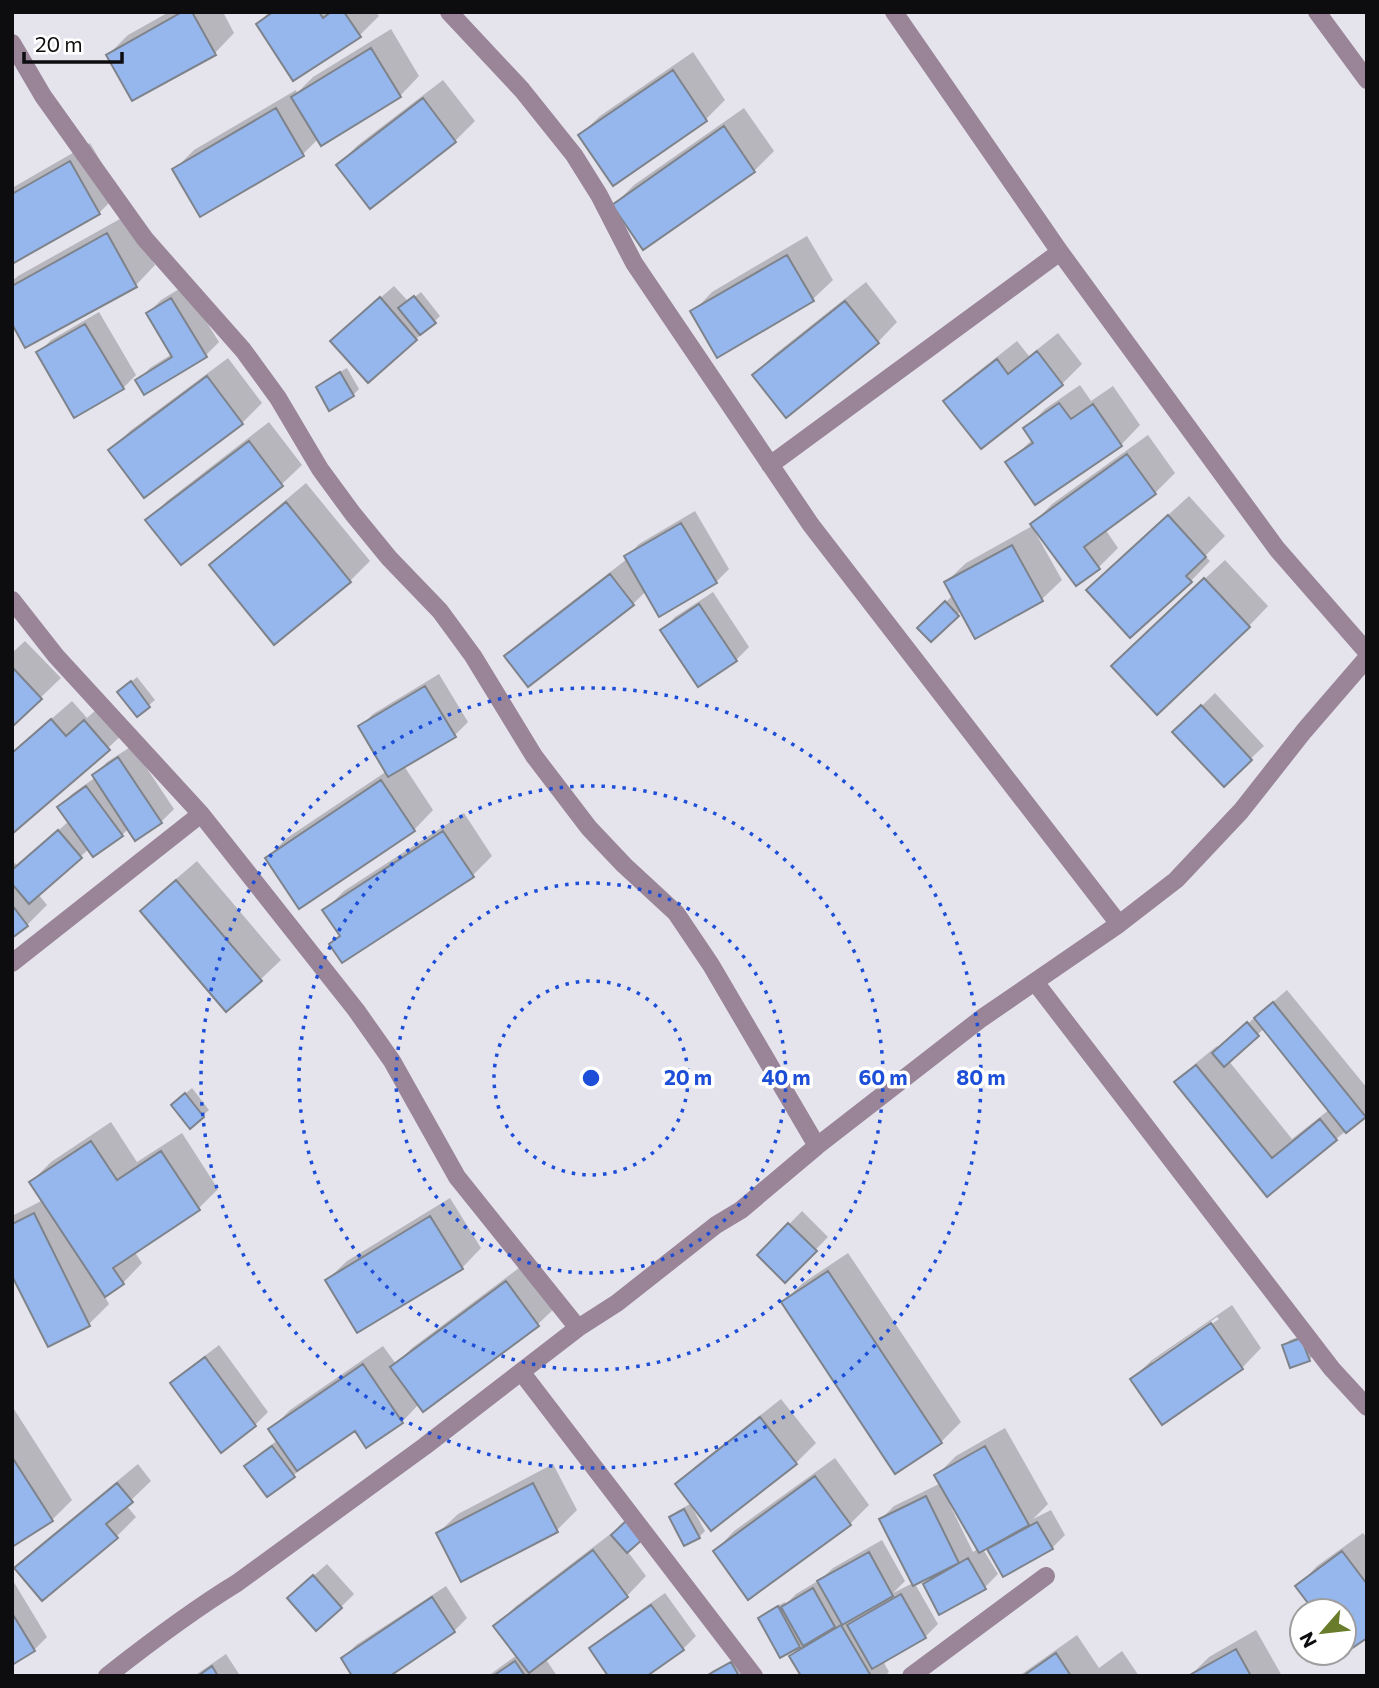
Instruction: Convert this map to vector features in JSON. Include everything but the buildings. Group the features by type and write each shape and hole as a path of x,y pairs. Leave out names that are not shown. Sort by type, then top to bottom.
{"street":[{"path":"449,12 522,90 574,155 599,195 634,263 811,525 1119,925"},
{"path":"894,12 1060,252 1277,549 1367,652"},
{"path":"1317,12 1367,80"},
{"path":"12,43 43,96 145,239 243,349 278,398 320,469 353,514 389,558 440,611 473,656 534,756 589,828 676,913 711,965 817,1146"},
{"path":"770,465 1060,252"},
{"path":"12,600 56,656 201,814 356,1010 392,1061 457,1177 578,1328"},
{"path":"107,1676 176,1623 328,1517 522,1373 578,1328 617,1303 716,1226 741,1210 817,1146 982,1018 1119,925 1176,880 1232,820 1367,658"},
{"path":"12,963 201,814"},
{"path":"1035,982 1332,1369 1367,1407"},
{"path":"522,1373 754,1676"},
{"path":"911,1676 1045,1576"}]}
